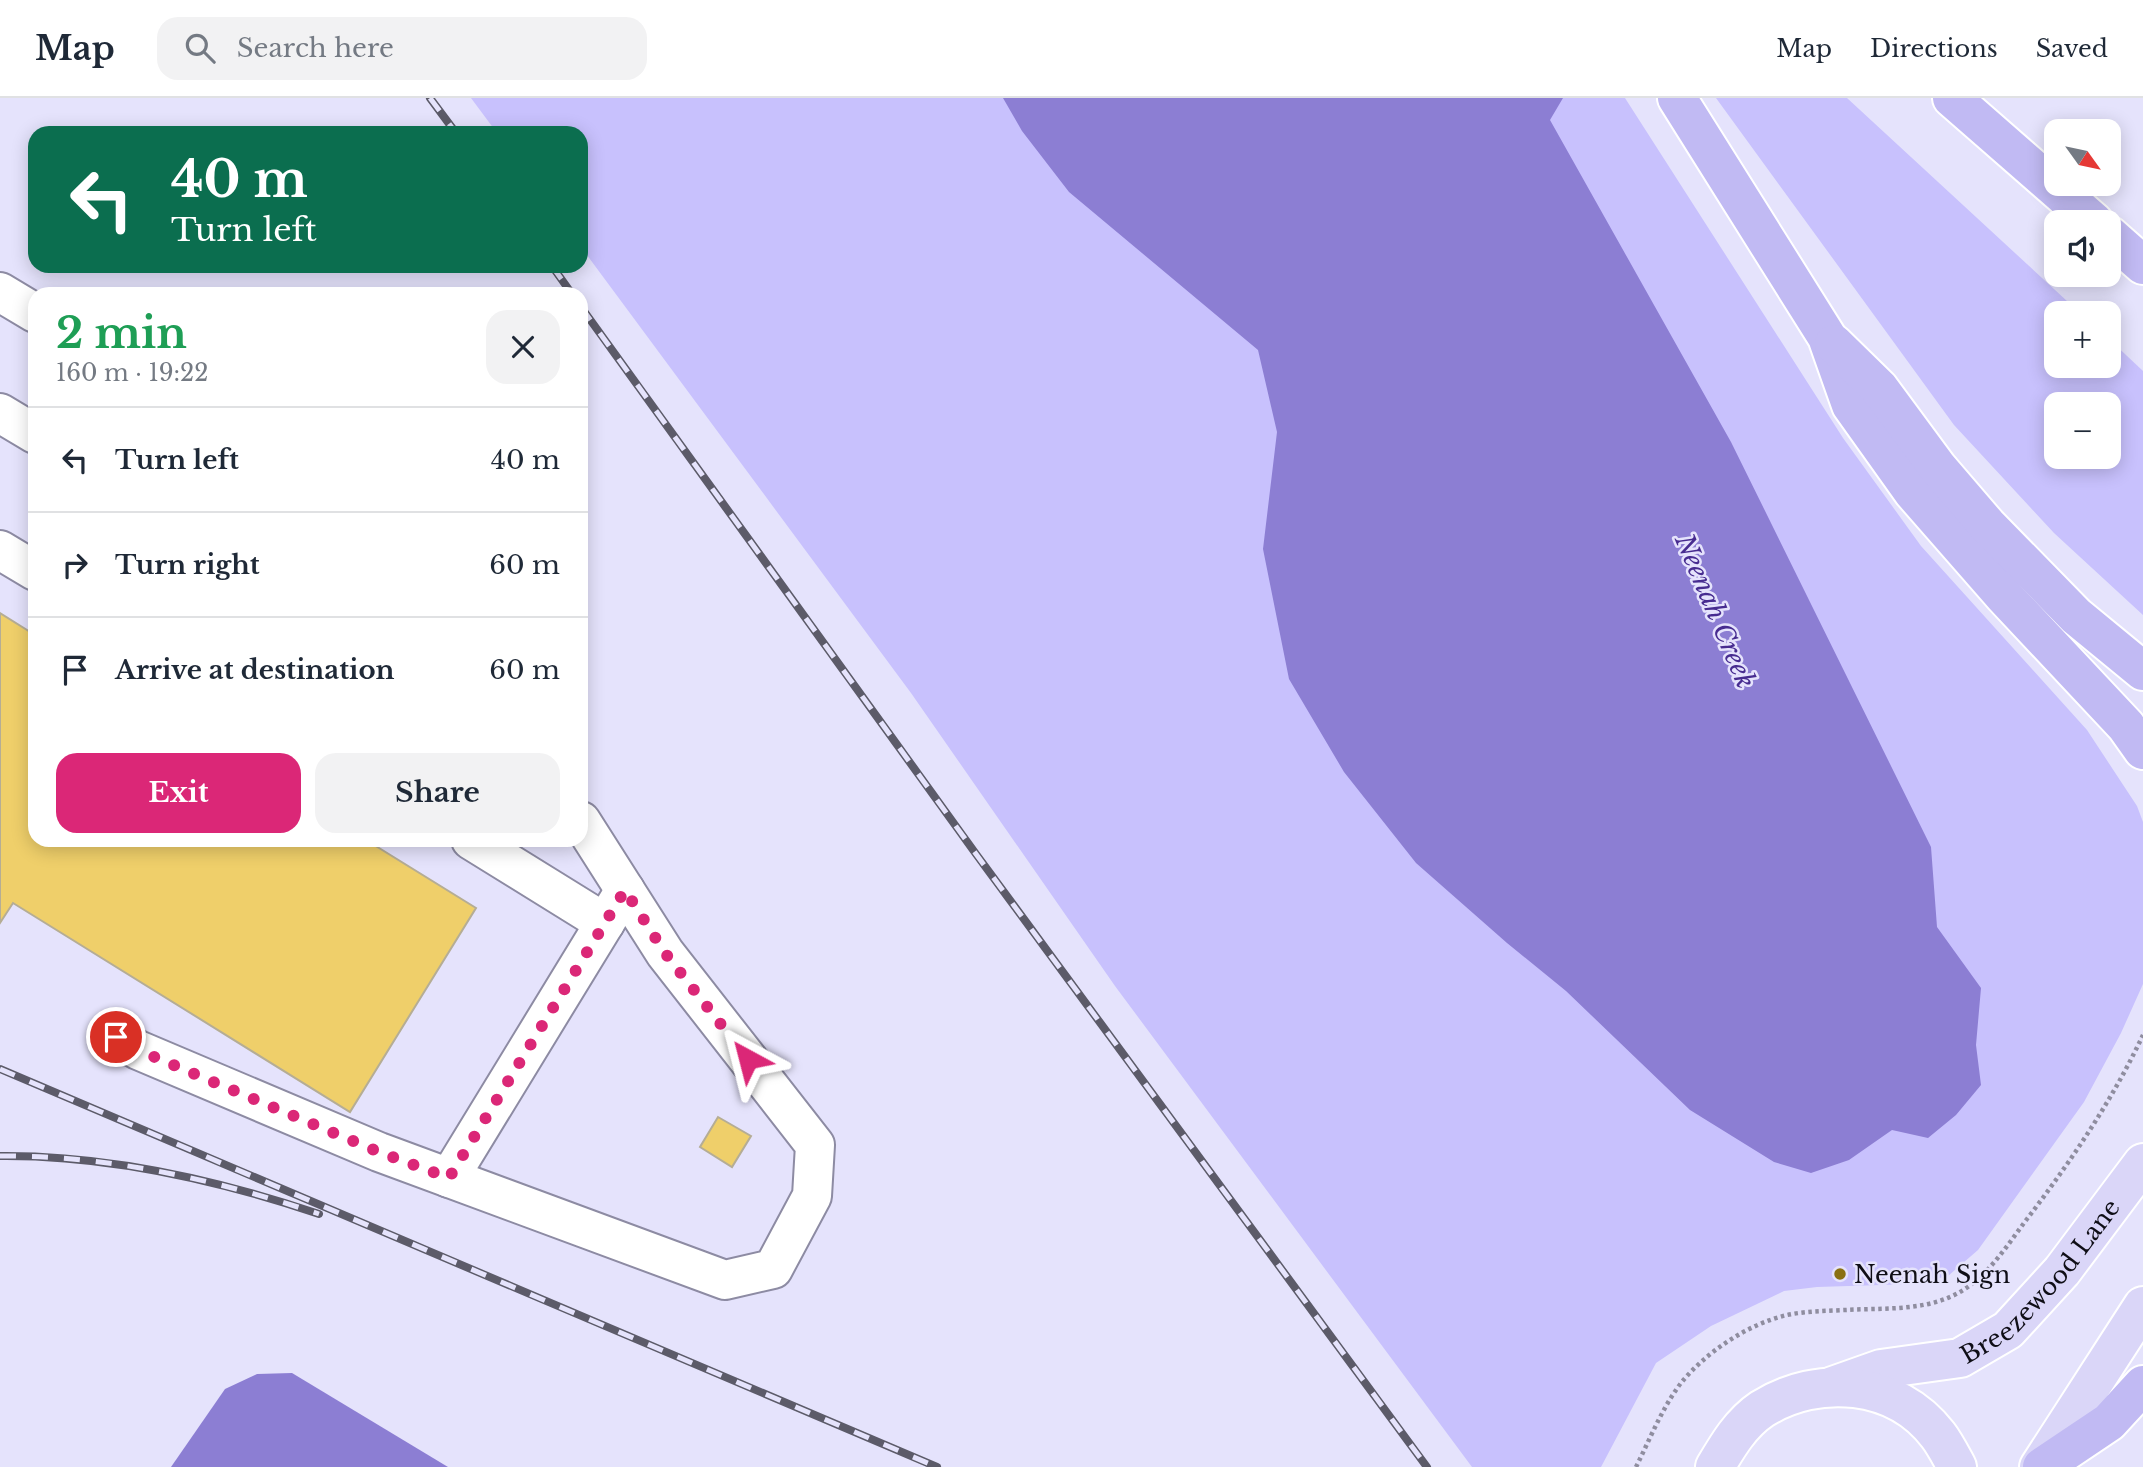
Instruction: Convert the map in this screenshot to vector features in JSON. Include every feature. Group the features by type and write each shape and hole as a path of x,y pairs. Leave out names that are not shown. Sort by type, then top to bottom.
{"highway":[{"path":"1677,98 1827,337 1852,405 1913,492 2004,596 2126,726 2143,750"},
{"path":"1952,98 2080,210"},
{"path":"2121,246 2143,265"},
{"path":"1827,337 1879,387 1938,468 1987,525 2077,616 2143,671"},
{"path":"2041,1467 2109,1422 2143,1385"}],"main road":[{"name":"Breezewood Lane","path":"1833,1386 1881,1369 1960,1358 2008,1330 2062,1271 2143,1163"},
{"path":"2041,1467 2143,1306"},
{"path":"1716,1467 1732,1437 1761,1410 1795,1392 1833,1386 1872,1391 1908,1407 1937,1433 1957,1467"}],"lane":[{"path":"0,292 28,309"},
{"path":"0,413 28,430"},
{"path":"0,550 28,567"},
{"path":"116,1037 138,1050 328,1131 725,1280 773,1269 812,1196 815,1145 665,953 588,832"},
{"path":"482,847 605,923"},
{"path":"449,1178 625,890"}],"path":[{"path":"1636,1467 1663,1412 1681,1383 1703,1361 1733,1338 1775,1319 1807,1312 1920,1305 1948,1298 1966,1288 1989,1269 2085,1138 2105,1107 2143,1035"}],"shaded area":[{"path":"471,98 1625,98 1843,438 1921,546 2087,730 2137,806 2143,822 2143,984 2121,1033 2084,1102 1978,1250 1948,1276 1913,1284 1817,1287 1784,1291 1711,1326 1656,1363 1601,1467 1472,1467 1115,986 911,693 588,256 588,126 492,126"},
{"path":"1716,98 1847,98 2044,280 2044,287 2052,287 2067,301 2044,301 2044,378 2121,378 2121,350 2143,371 2143,615 2054,533 1954,425"}],"water":[{"name":"Neenah Creek","path":"1003,98 1563,98 1550,120 1731,442 1931,847 1937,927 1981,988 1976,1045 1981,1085 1956,1115 1928,1138 1892,1130 1849,1160 1811,1173 1774,1162 1690,1110 1566,991 1416,863 1344,772 1289,679 1263,549 1277,432 1258,350 1069,192 1022,131"},
{"path":"292,1373 448,1467 171,1467 225,1389 257,1374"}],"building":[{"path":"0,613 28,631 28,847 377,847 476,908 350,1112 13,903 0,923"},
{"path":"718,1117 751,1136 732,1167 700,1147"}],"railway":[{"path":"430,98 451,126"},
{"path":"557,273 567,287"},
{"path":"588,317 976,854 1427,1467"},
{"path":"0,1069 937,1467"},
{"path":"0,1156 81,1160 162,1172 242,1190 319,1214"}],"place":[{"name":"Neenah Sign","path":"1840,1274"}],"route":[{"path":"116,1037 138,1050 355,1142 449,1178 625,890 665,953 748,1059"}]}
